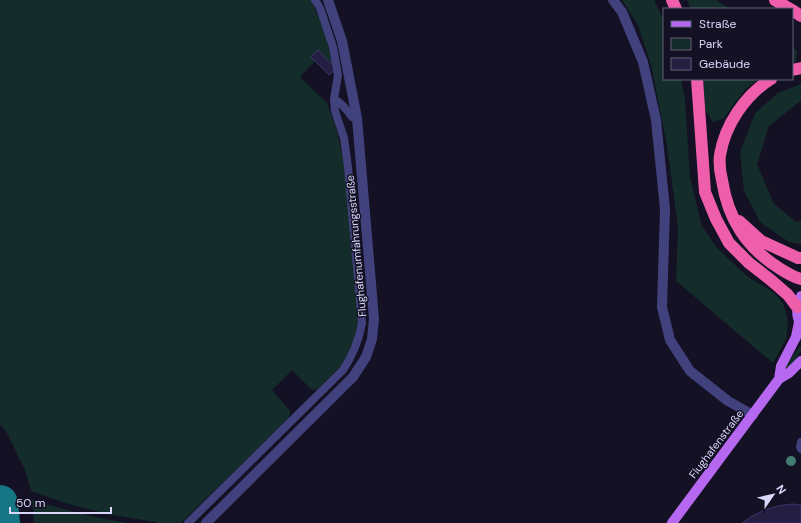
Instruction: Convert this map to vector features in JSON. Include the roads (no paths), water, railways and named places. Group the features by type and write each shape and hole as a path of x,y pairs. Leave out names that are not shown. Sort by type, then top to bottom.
{"highway":[{"path":"775,0 788,8"},
{"path":"697,80 705,192 716,219 729,243 749,263 788,295 799,302"},
{"path":"770,80 752,94 732,122 724,139 720,156 720,171 724,192 731,214 741,232 752,247 769,261 793,277 801,279"},
{"path":"731,214 761,241 801,258"}],"main road":[{"name":"Flughafenstraße","path":"779,379 780,366 796,337 800,324 799,302"},
{"name":"Flughafenstraße","path":"672,523 779,379 789,373 801,361"}],"street":[{"name":"Flughafenumfahrungsstraße","path":"206,523 353,377 366,357 372,339 374,319 357,118 342,41 328,0"},
{"path":"613,0 622,12 644,62 656,120 665,209 662,307 670,340 690,372 728,401 753,415"}],"lane":[{"path":"188,523 343,370 359,338 362,323 348,167 344,138 335,111 334,99 338,75 333,47 316,0"},
{"path":"334,99 339,101 352,117 357,118"},
{"path":"801,442 801,449"}]}
